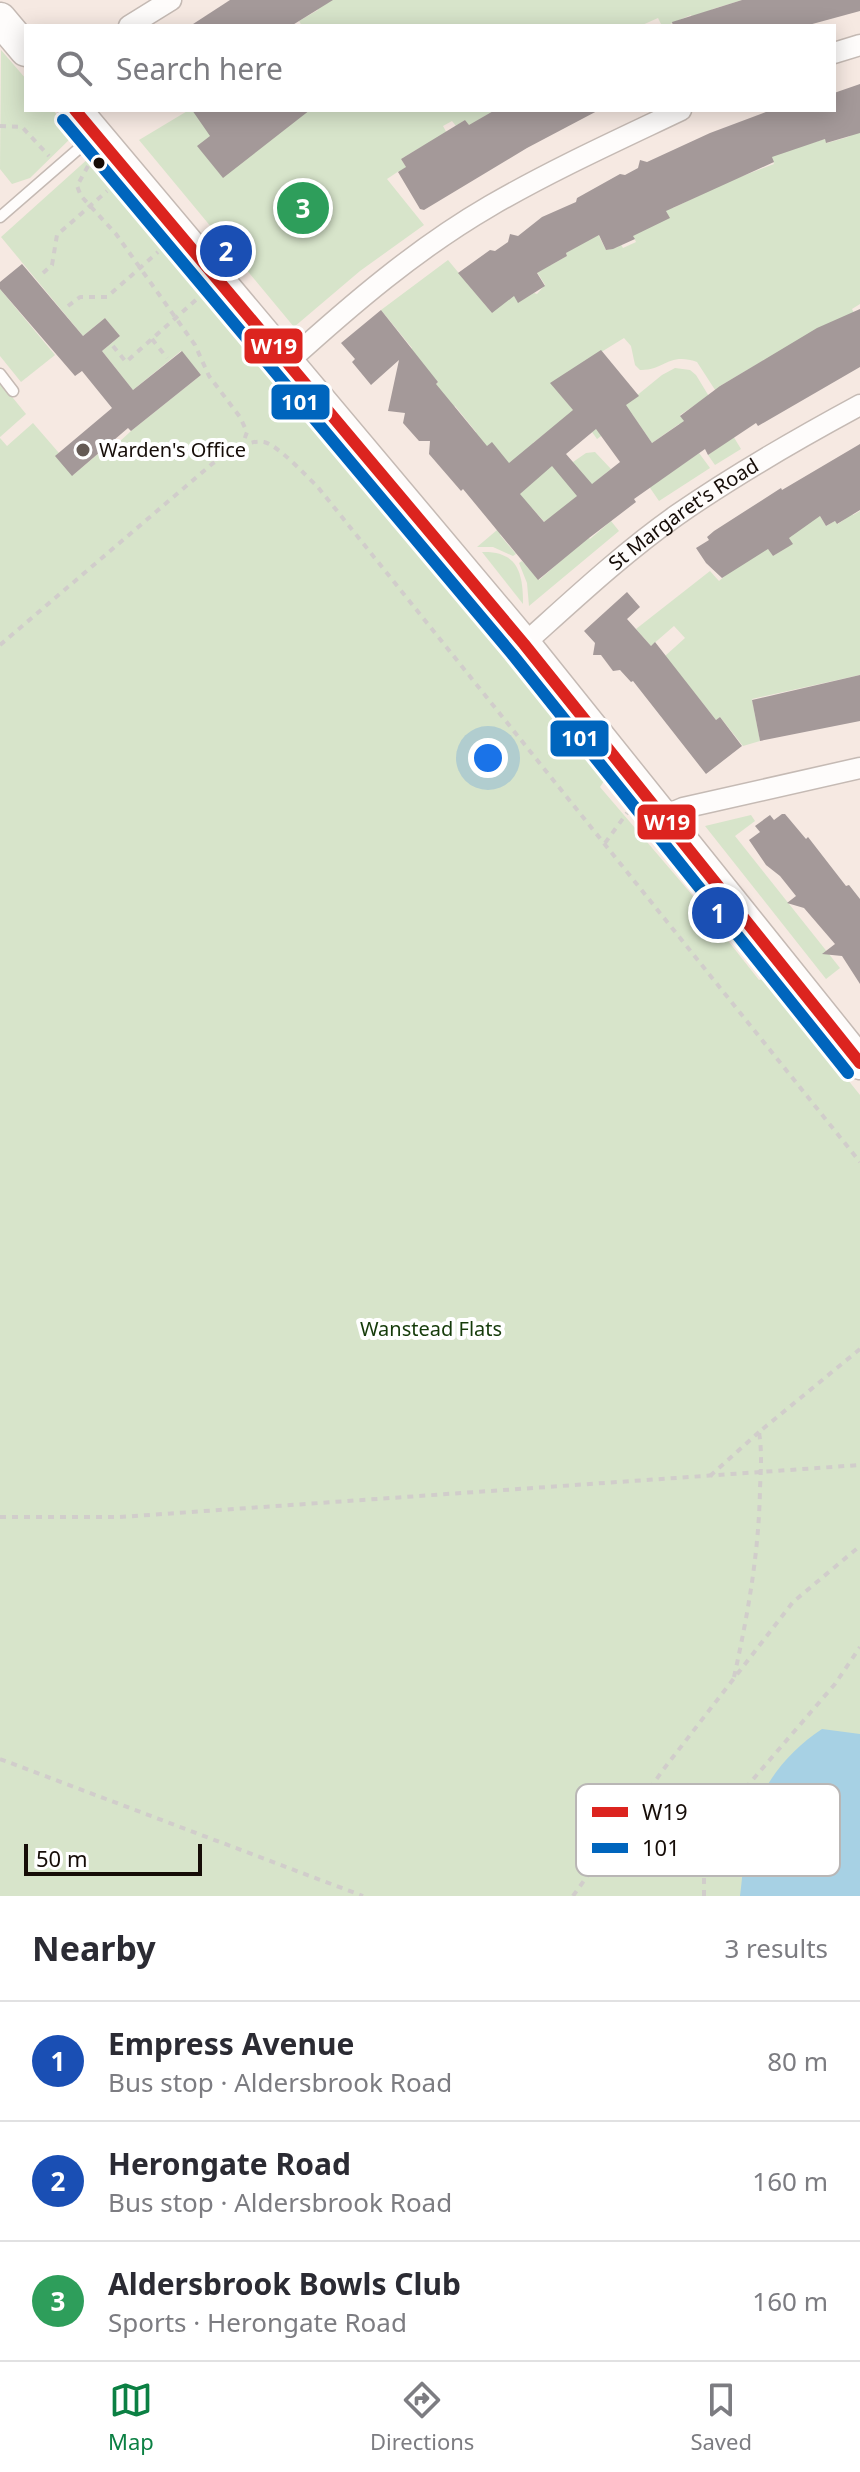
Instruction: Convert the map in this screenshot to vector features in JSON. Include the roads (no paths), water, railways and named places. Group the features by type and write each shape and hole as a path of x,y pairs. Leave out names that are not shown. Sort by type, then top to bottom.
{"main road":[{"path":"0,19 24,48"},
{"path":"88,135 288,362 524,644 648,812 860,1063"}],"street":[{"path":"132,24 171,0"},
{"path":"836,52 860,45"},
{"path":"288,362 398,268 488,207 572,162 677,112"},
{"name":"St Margaret's Road","path":"524,644 675,516 764,457 860,405"},
{"path":"648,812 683,808 860,768"}],"lane":[{"path":"0,217 88,135"},
{"path":"0,374 13,391"}],"water":[{"path":"822,1729 860,1734 860,1896 740,1896 742,1876 840,1876 840,1784 769,1784 785,1761"}],"place":[{"name":"Aldersbrook Bowls Club","path":"303,208"},
{"name":"Herongate Road","path":"226,251"},
{"name":"Warden's Office","path":"83,450"},
{"name":"Empress Avenue","path":"718,913"}],"park label":[{"name":"Wanstead Flats","path":"431,1329"}]}
